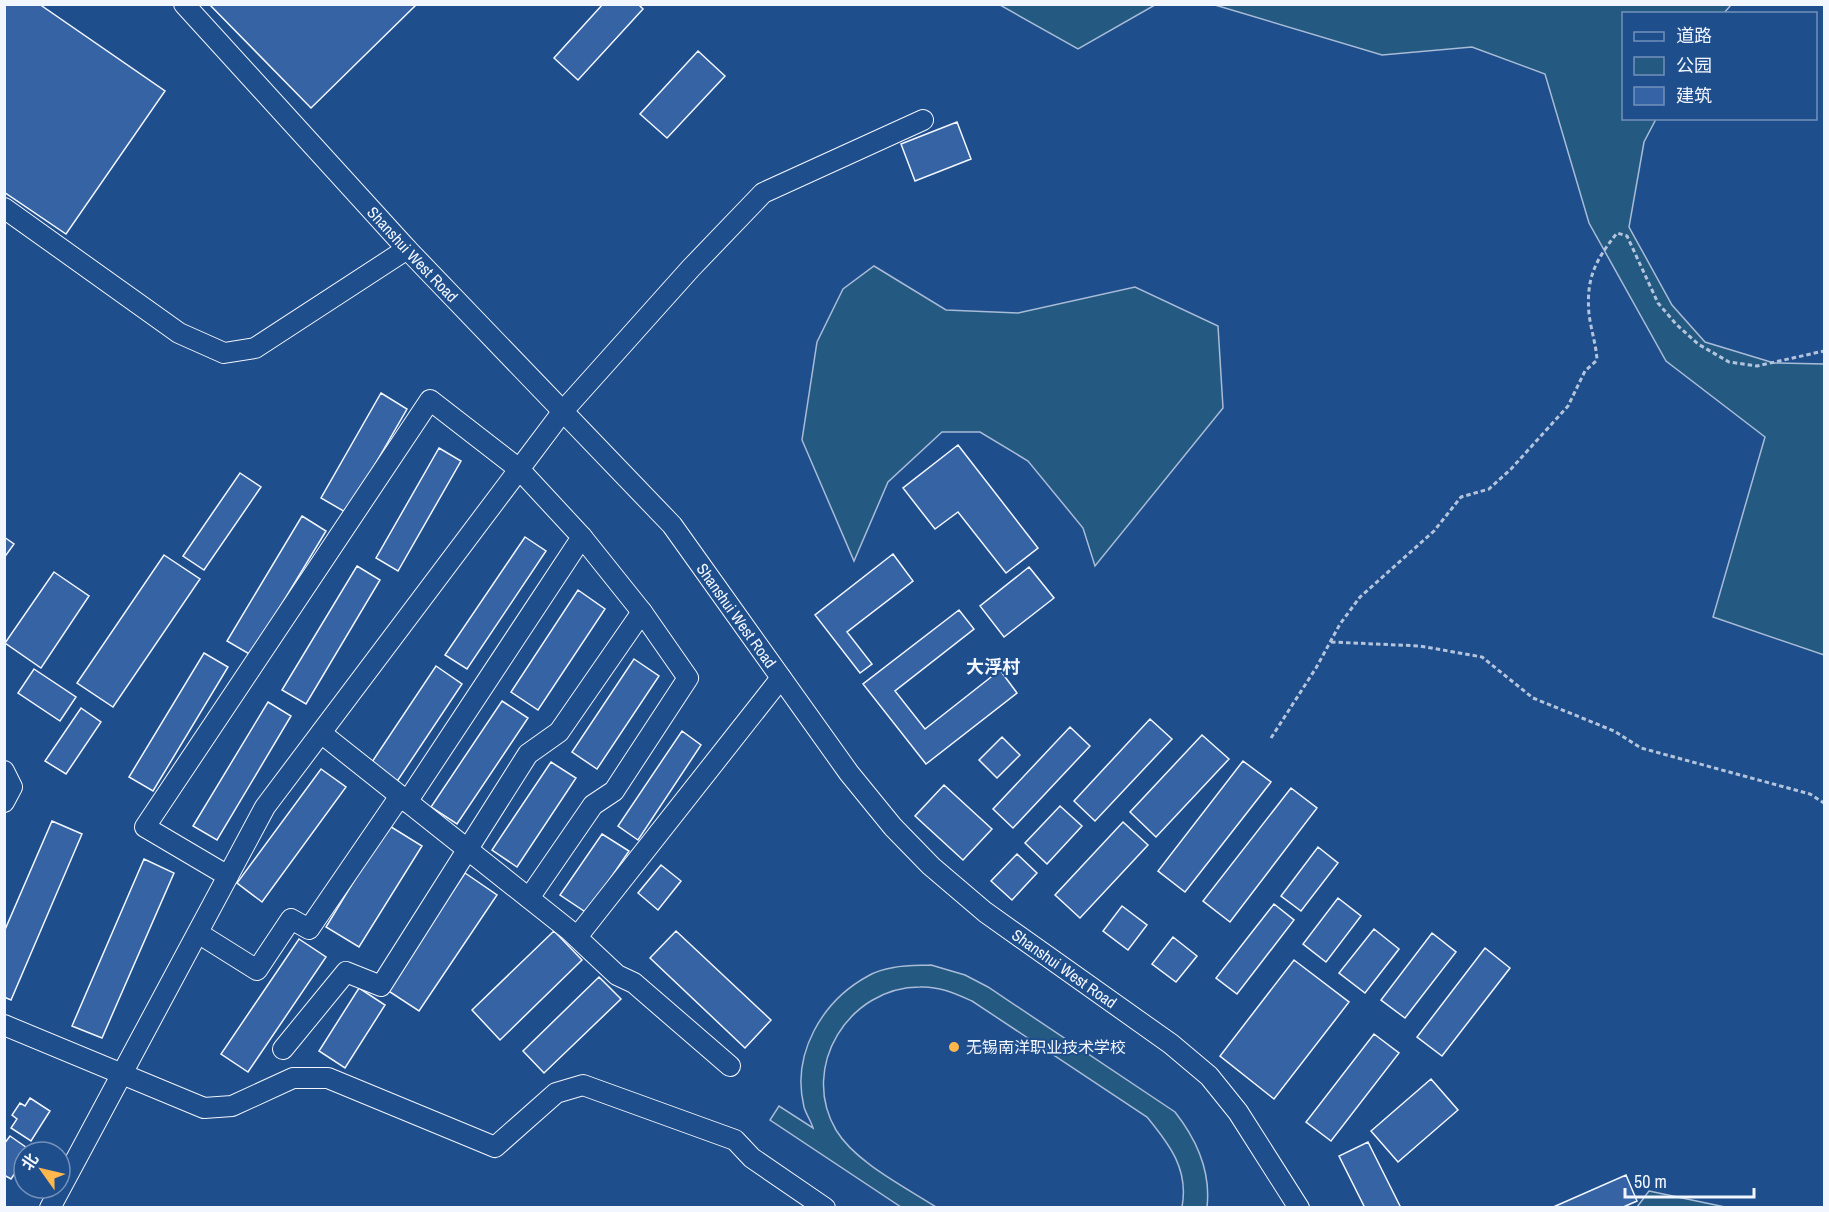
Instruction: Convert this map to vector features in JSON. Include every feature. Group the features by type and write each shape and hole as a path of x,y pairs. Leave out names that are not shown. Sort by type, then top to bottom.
{"street":[{"name":"Shanshui West Road","path":"184,4 407,249 672,525 849,773 893,827 931,866 985,912 1170,1044 1209,1076 1238,1112 1299,1208"},
{"path":"50,1208 265,807 563,411 691,268 763,193 923,120"},
{"path":"4,208 179,333 224,353 255,348 407,249"},
{"path":"228,876 145,826 430,400 519,469 582,537 642,612 688,678 614,791 593,805 529,898"},
{"path":"198,933 257,970 291,919 309,929 403,799 582,537"},
{"path":"283,1049 346,972 381,986 528,754 559,732 642,612"},
{"path":"577,937 780,678"},
{"path":"321,733 577,937 617,975 634,983 730,1065"},
{"path":"4,771 12,787 4,802"},
{"path":"4,1025 122,1076 204,1108 232,1106 293,1078 328,1078 495,1148 556,1093 583,1085 735,1140 753,1158 825,1208"}],"path":[{"path":"1271,738 1360,597 1434,531 1461,497 1489,489 1511,469 1568,406 1585,372 1597,360 1596,341 1589,316 1588,281 1604,250 1617,233 1627,236 1658,303 1676,324 1698,344 1728,362 1757,366 1824,351"},
{"path":"1330,642 1420,646 1482,657 1533,698 1614,731 1641,748 1810,794 1824,803"}],"green space":[{"path":"1000,5 1155,5 1078,49"},
{"path":"1215,5 1731,5 1725,12 1622,12 1622,120 1655,120 1644,142 1629,227 1672,305 1705,342 1774,363 1824,364 1824,655 1713,617 1765,437 1666,361 1589,223 1545,74 1472,47 1382,55"},
{"path":"874,266 946,310 1018,313 1135,287 1218,326 1223,408 1095,566 1083,528 1028,461 980,432 942,432 888,482 854,561 802,440 817,342 843,289"},
{"path":"931,965 965,975 988,987 1175,1112 1190,1134 1201,1157 1207,1181 1207,1207 1182,1207 1183,1181 1176,1159 1147,1117 972,1001 934,988 920,987 894,991 872,1000 852,1016 838,1035 828,1057 824,1081 826,1106 844,1142 882,1173 936,1207 901,1207 770,1120 779,1106 813,1128 804,1107 801,1087 802,1068 806,1049 814,1031 824,1014 837,1000 875,972 898,967"},
{"path":"1649,1191 1725,1207 1637,1207"}],"building":[{"path":"4,4 39,4 165,91 66,234 4,192"},
{"path":"209,4 417,4 311,108"},
{"path":"603,4 638,4 643,9 578,80 554,58"},
{"path":"698,51 725,76 667,138 640,114"},
{"path":"957,122 971,159 915,181 901,144"},
{"path":"381,393 407,409 347,513 321,498"},
{"path":"958,445 1038,548 1006,573 958,512 935,529 903,488"},
{"path":"439,448 461,461 398,571 376,558"},
{"path":"240,473 261,487 204,570 183,556"},
{"path":"302,516 326,531 251,655 227,641"},
{"path":"4,537 14,544 4,558"},
{"path":"525,537 546,551 467,669 445,655"},
{"path":"893,554 913,581 847,632 872,664 860,673 815,615"},
{"path":"164,555 200,579 113,707 77,683"},
{"path":"357,566 380,580 306,704 282,690"},
{"path":"1029,567 1054,598 1004,637 980,606"},
{"path":"54,572 89,596 41,668 5,643"},
{"path":"578,590 605,609 538,710 511,692"},
{"path":"959,610 974,629 895,691 925,729 1000,670 1017,693 926,764 863,684"},
{"path":"204,653 228,667 153,791 129,777"},
{"path":"634,659 659,676 597,769 572,752"},
{"path":"436,666 462,684 396,783 370,765"},
{"path":"34,669 76,697 60,721 18,693"},
{"path":"502,701 528,718 457,824 431,807"},
{"path":"268,702 291,716 217,840 193,826"},
{"path":"81,708 101,722 66,774 45,761"},
{"path":"1150,719 1172,739 1095,821 1074,801"},
{"path":"1070,727 1090,746 1013,828 993,809"},
{"path":"682,731 701,745 638,840 618,826"},
{"path":"1202,735 1229,759 1156,837 1130,812"},
{"path":"1002,737 1020,755 997,778 979,760"},
{"path":"1243,761 1271,782 1185,892 1158,871"},
{"path":"551,762 576,778 517,867 492,850"},
{"path":"321,769 346,787 262,902 237,883"},
{"path":"944,785 992,829 963,860 915,816"},
{"path":"1291,788 1317,808 1230,922 1203,901"},
{"path":"1060,806 1082,826 1047,864 1025,843"},
{"path":"52,821 82,834 11,1000 4,997 4,932"},
{"path":"1123,822 1148,845 1080,918 1055,895"},
{"path":"388,825 422,846 359,947 326,927"},
{"path":"602,834 629,851 587,913 560,895"},
{"path":"1318,847 1338,863 1301,911 1281,896"},
{"path":"1017,854 1037,873 1012,900 991,881"},
{"path":"144,859 174,873 102,1038 72,1026"},
{"path":"661,865 681,881 658,910 638,893"},
{"path":"465,873 497,895 419,1011 387,990"},
{"path":"1338,898 1361,916 1326,962 1303,944"},
{"path":"1274,904 1294,920 1237,994 1216,978"},
{"path":"1122,906 1147,925 1128,950 1103,931"},
{"path":"1374,929 1399,949 1365,993 1339,973"},
{"path":"554,931 582,960 500,1040 472,1010"},
{"path":"676,931 771,1020 745,1048 650,958"},
{"path":"1432,933 1456,952 1405,1018 1381,1000"},
{"path":"1173,937 1197,956 1176,982 1152,964"},
{"path":"299,939 326,957 248,1072 221,1054"},
{"path":"1485,948 1510,968 1442,1056 1417,1037"},
{"path":"1294,960 1349,1002 1274,1099 1220,1056"},
{"path":"599,977 621,999 544,1073 523,1051"},
{"path":"359,988 385,1005 345,1068 319,1051"},
{"path":"1374,1034 1399,1053 1331,1141 1306,1122"},
{"path":"1431,1079 1458,1110 1398,1162 1371,1131"},
{"path":"30,1098 50,1111 32,1140 11,1128 17,1119 12,1115 20,1103 25,1106"},
{"path":"10,1136 16,1140 12,1140 11,1179 4,1175 4,1144"},
{"path":"1368,1142 1401,1208 1365,1208 1339,1156"},
{"path":"1626,1175 1637,1201 1621,1208 1551,1208"}],"place":[{"name":"无锡南洋职业技术学校","path":"954,1047"}],"district":[{"name":"大浮村","path":"993,666"}]}
